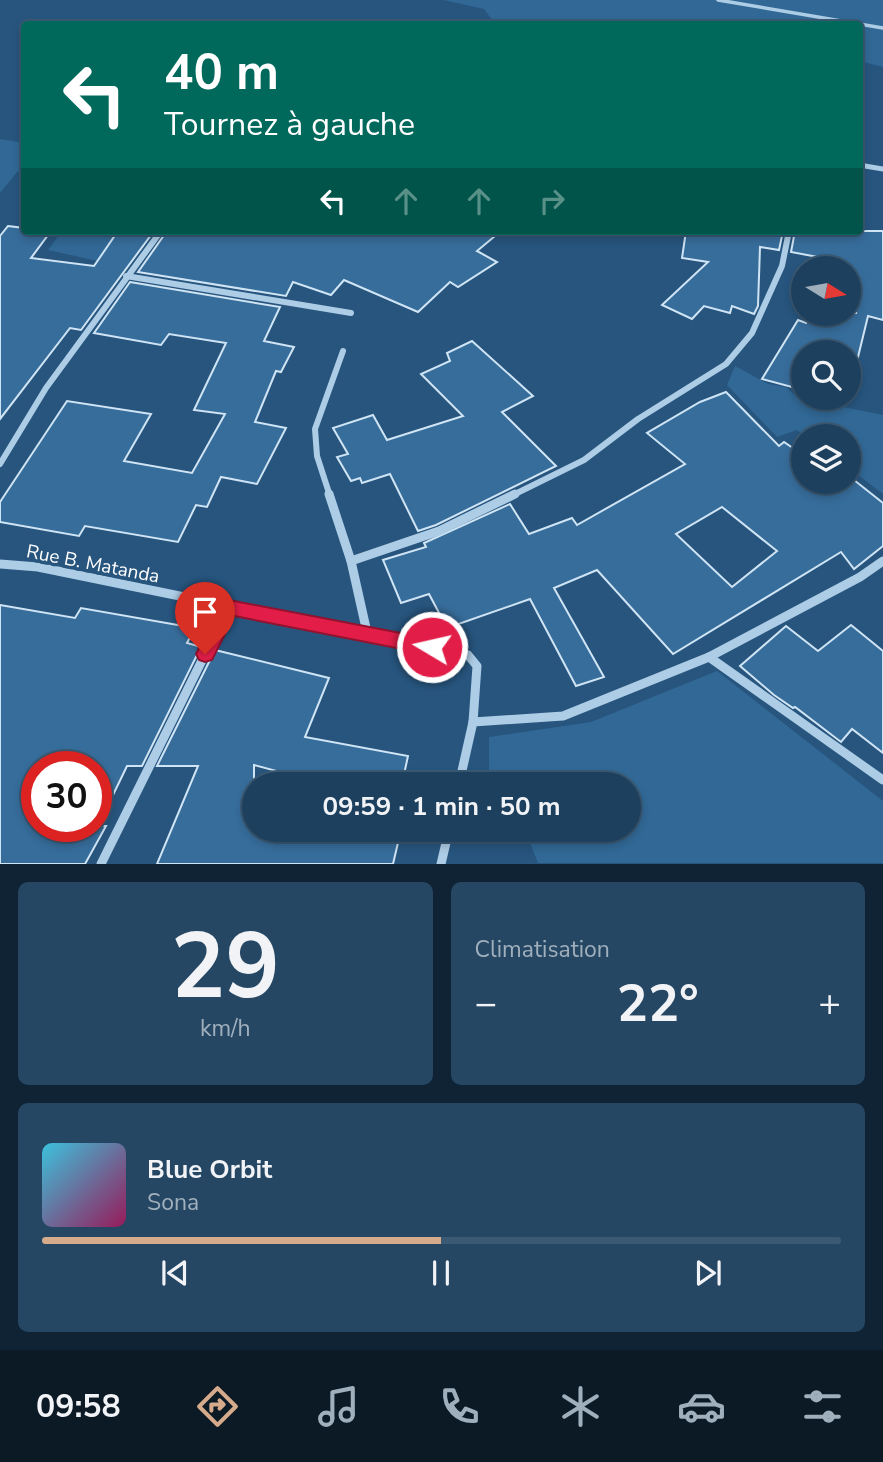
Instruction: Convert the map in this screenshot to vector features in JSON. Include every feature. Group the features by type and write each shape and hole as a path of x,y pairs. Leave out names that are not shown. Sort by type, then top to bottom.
{"street":[{"path":"863,166 883,169"},
{"path":"0,464 46,388 158,235"},
{"path":"351,561 439,531 584,460 638,419 726,364 752,334 782,266 788,235"},
{"path":"126,276 351,313"},
{"path":"343,351 315,429 317,456 351,561 368,637"},
{"path":"462,772 474,723 563,716 709,657 848,583 883,561"},
{"name":"Rue B. Matanda","path":"0,565 38,567 368,637 468,655 477,666 474,723"},
{"path":"101,863 229,608"},
{"path":"709,657 883,780"},
{"path":"441,863 446,842"}],"lane":[{"path":"719,0 844,21"},
{"path":"863,24 883,28"}],"shaded area":[{"path":"443,0 883,0 883,67 863,62 863,21 493,21 484,9"},
{"path":"0,139 21,142 21,171 17,172 0,193"},
{"path":"59,235 143,235 120,266 48,250"},
{"path":"735,366 768,384 786,387 791,392 791,410 858,410 883,415 883,494 861,477 861,424 791,424 791,432 777,437 727,385"},
{"path":"717,671 883,801 883,863 538,863 530,842 641,842 641,772 489,772 489,737 591,722"}],"building":[{"path":"8,226 21,228 21,235 48,235 31,258 94,266 115,235 151,235 81,330 70,328 0,419 0,236"},
{"path":"863,231 883,231 883,320 868,316 861,345 861,340 791,340 791,387 762,379 794,326 861,326 861,256 813,256 791,252 794,235 863,235"},
{"path":"164,235 496,235 477,251 497,262 458,287 450,282 418,312 344,280 331,295 293,282 286,296 138,272"},
{"path":"685,235 782,235 779,250 760,247 758,306 754,314 732,306 730,313 704,306 692,319 662,305 708,262 682,258"},
{"path":"130,282 280,307 264,341 294,347 281,372 276,371 255,422 286,428 257,484 221,477 207,507 196,505 178,542 85,526 79,536 0,522 0,502 67,401 151,414 124,461 192,473 225,414 194,410 226,343 169,334 161,345 94,333"},
{"path":"472,341 533,396 502,412 556,466 436,525 418,531 390,474 362,483 360,478 351,481 337,457 348,454 333,428 373,415 387,440 463,416 421,374 450,361 447,353"},
{"path":"726,392 779,446 784,442 791,447 791,494 861,494 861,486 883,503 883,546 854,569 841,552 673,654 597,570 554,588 604,677 576,686 530,599 447,628 429,594 401,603 383,560 426,547 424,543 510,504 529,534 572,518 577,525 685,464 647,433 700,402","holes":["722,507 777,551 732,587 676,534"]},
{"path":"0,605 75,618 81,608 195,628 187,643 201,647 142,766 127,766 112,797 112,751 21,751 21,842 97,842 85,864 0,864"},
{"path":"851,625 883,651 883,753 852,729 841,742 795,707 774,695 740,666 786,626 818,651"},
{"path":"215,650 329,678 305,737 408,756 405,772 280,772 254,765 254,772 242,772 242,842 398,842 393,864 157,864 198,766 157,766"}],"route":[{"path":"205,654 229,608 368,637 432,647"}]}
